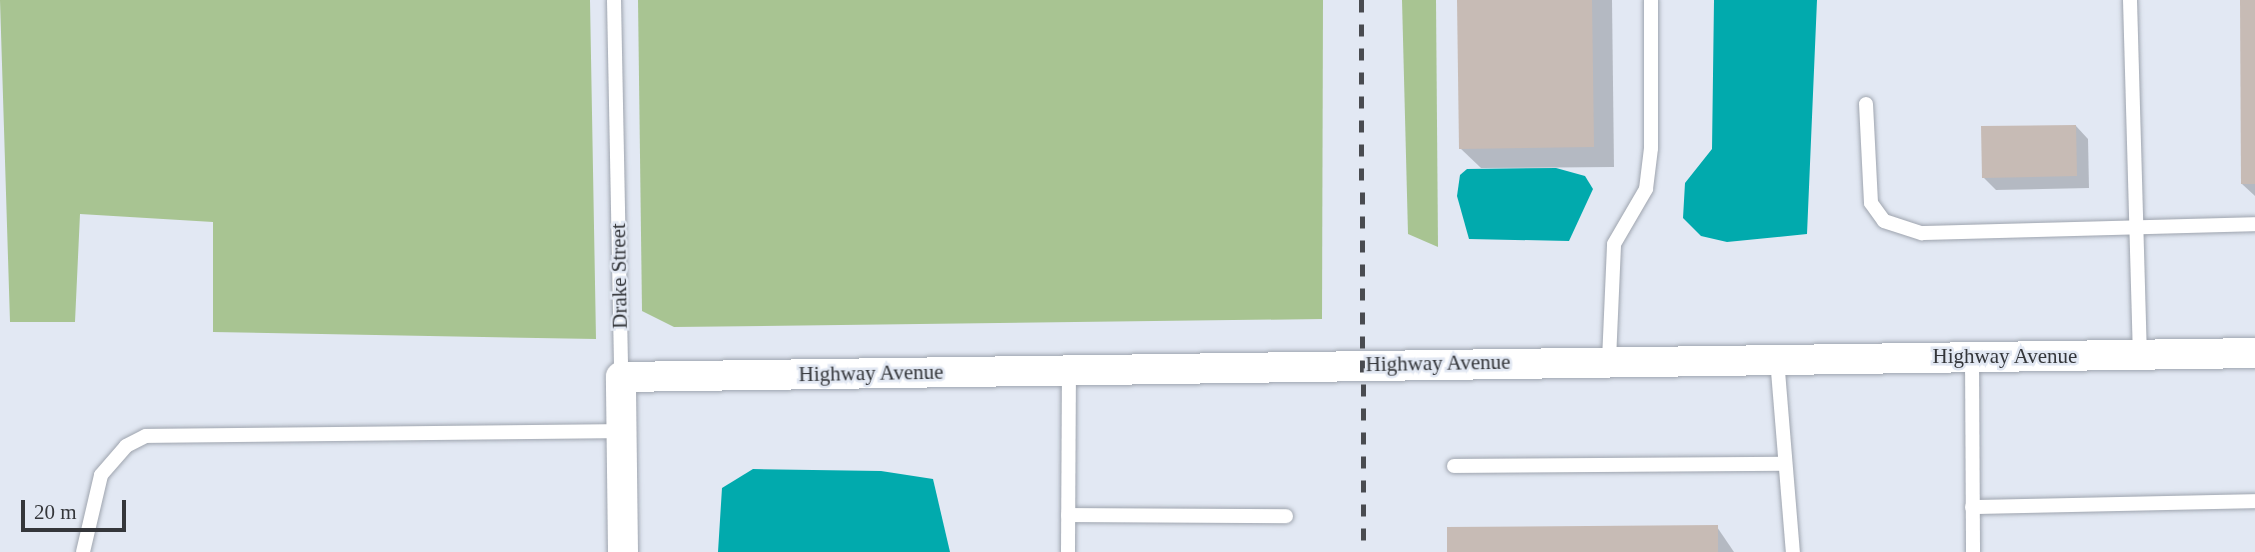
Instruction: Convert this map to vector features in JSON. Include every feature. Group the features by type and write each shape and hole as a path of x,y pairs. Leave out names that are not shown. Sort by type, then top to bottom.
{"street":[{"name":"Highway Avenue","path":"621,377 1609,360 2255,353"},
{"name":"Drake Street","path":"621,377 623,552"}],"lane":[{"name":"Drake Street","path":"614,0 621,377"},
{"path":"1609,360 1614,244 1646,189 1651,148 1651,0"},
{"path":"2130,0 2140,355"},
{"path":"1866,104 1871,203 1884,221 1922,233 2255,224"},
{"path":"1972,356 1973,552"},
{"path":"1777,359 1781,464 1793,552"},
{"path":"1068,552 1069,369"},
{"path":"83,552 102,475 126,446 146,436 622,431"},
{"path":"1454,466 1781,464"},
{"path":"1972,506 2255,501"},
{"path":"1068,515 1286,516"}],"green space":[{"path":"0,0 590,0 596,339 213,332 213,222 80,214 75,322 10,322"},
{"path":"638,0 1323,0 1322,319 674,327 642,311"},
{"path":"1402,0 1436,0 1438,247 1408,234"}],"water":[{"path":"1714,0 1817,0 1807,234 1727,242 1701,236 1683,218 1685,183 1712,149"},
{"path":"1556,168 1585,176 1593,189 1569,241 1469,239 1457,196 1460,175 1467,169"},
{"path":"753,469 881,471 933,479 950,552 718,552 722,488"}],"building":[{"path":"1457,0 1592,0 1594,147 1459,149"},
{"path":"2240,0 2255,0 2255,184 2241,184"},
{"path":"2076,125 2077,176 1982,178 1981,126"},
{"path":"1718,525 1718,552 1447,552 1447,527"}],"railway":[{"path":"1361,0 1364,552"}]}
